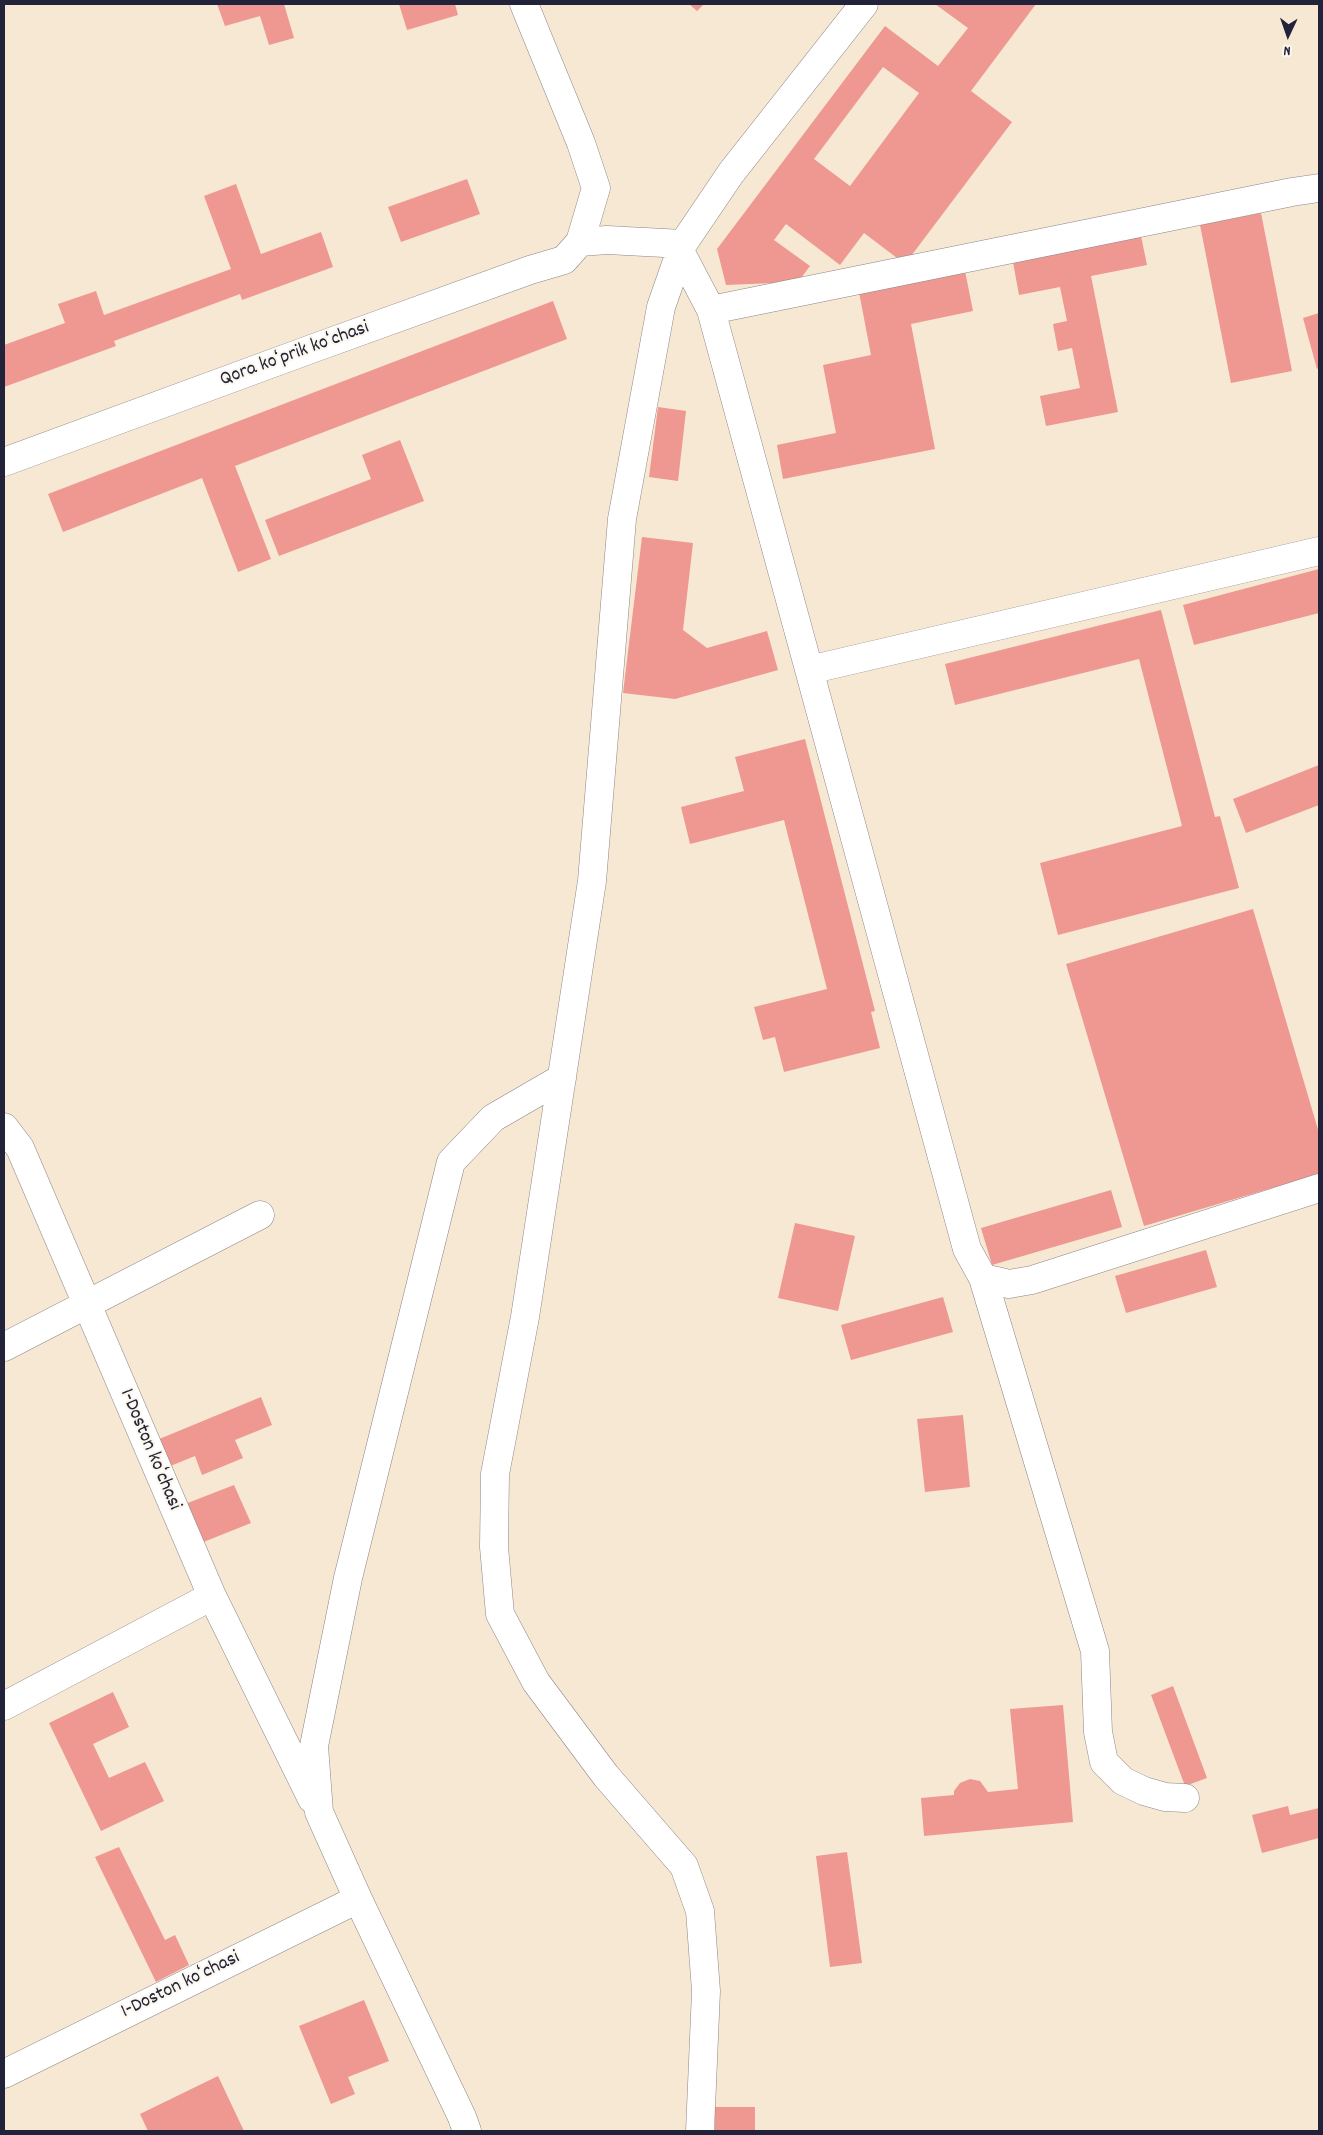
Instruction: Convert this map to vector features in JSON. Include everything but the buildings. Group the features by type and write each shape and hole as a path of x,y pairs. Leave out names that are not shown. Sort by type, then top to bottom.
{"street":[{"path":"524,4 596,188 580,242 607,240 682,249"},
{"path":"700,2131 706,1991 700,1911 684,1866 606,1776 536,1682 500,1614 494,1547 495,1474 525,1317 592,881 622,518 661,307 682,249 731,173 864,4"},
{"path":"711,310 1319,188"},
{"name":"Qora koʻprik koʻchasi","path":"4,462 530,270 564,260 580,242"},
{"path":"682,249 711,310 967,1250 983,1278 1095,1651 1098,1732 1104,1762 1123,1781 1144,1791 1165,1797 1185,1798"},
{"path":"809,670 1319,552"},
{"path":"319,1812 314,1746 348,1578 451,1162 493,1118 562,1078"},
{"name":"1-Doston koʻchasi","path":"4,1127 20,1148 212,1596 319,1812 358,1899 462,2117 466,2131"},
{"path":"983,1278 1009,1284 1032,1280 1319,1188"},
{"path":"4,1347 260,1215"},
{"path":"4,1706 212,1596"},
{"name":"1-Doston koʻchasi","path":"4,2074 358,1899"}]}
